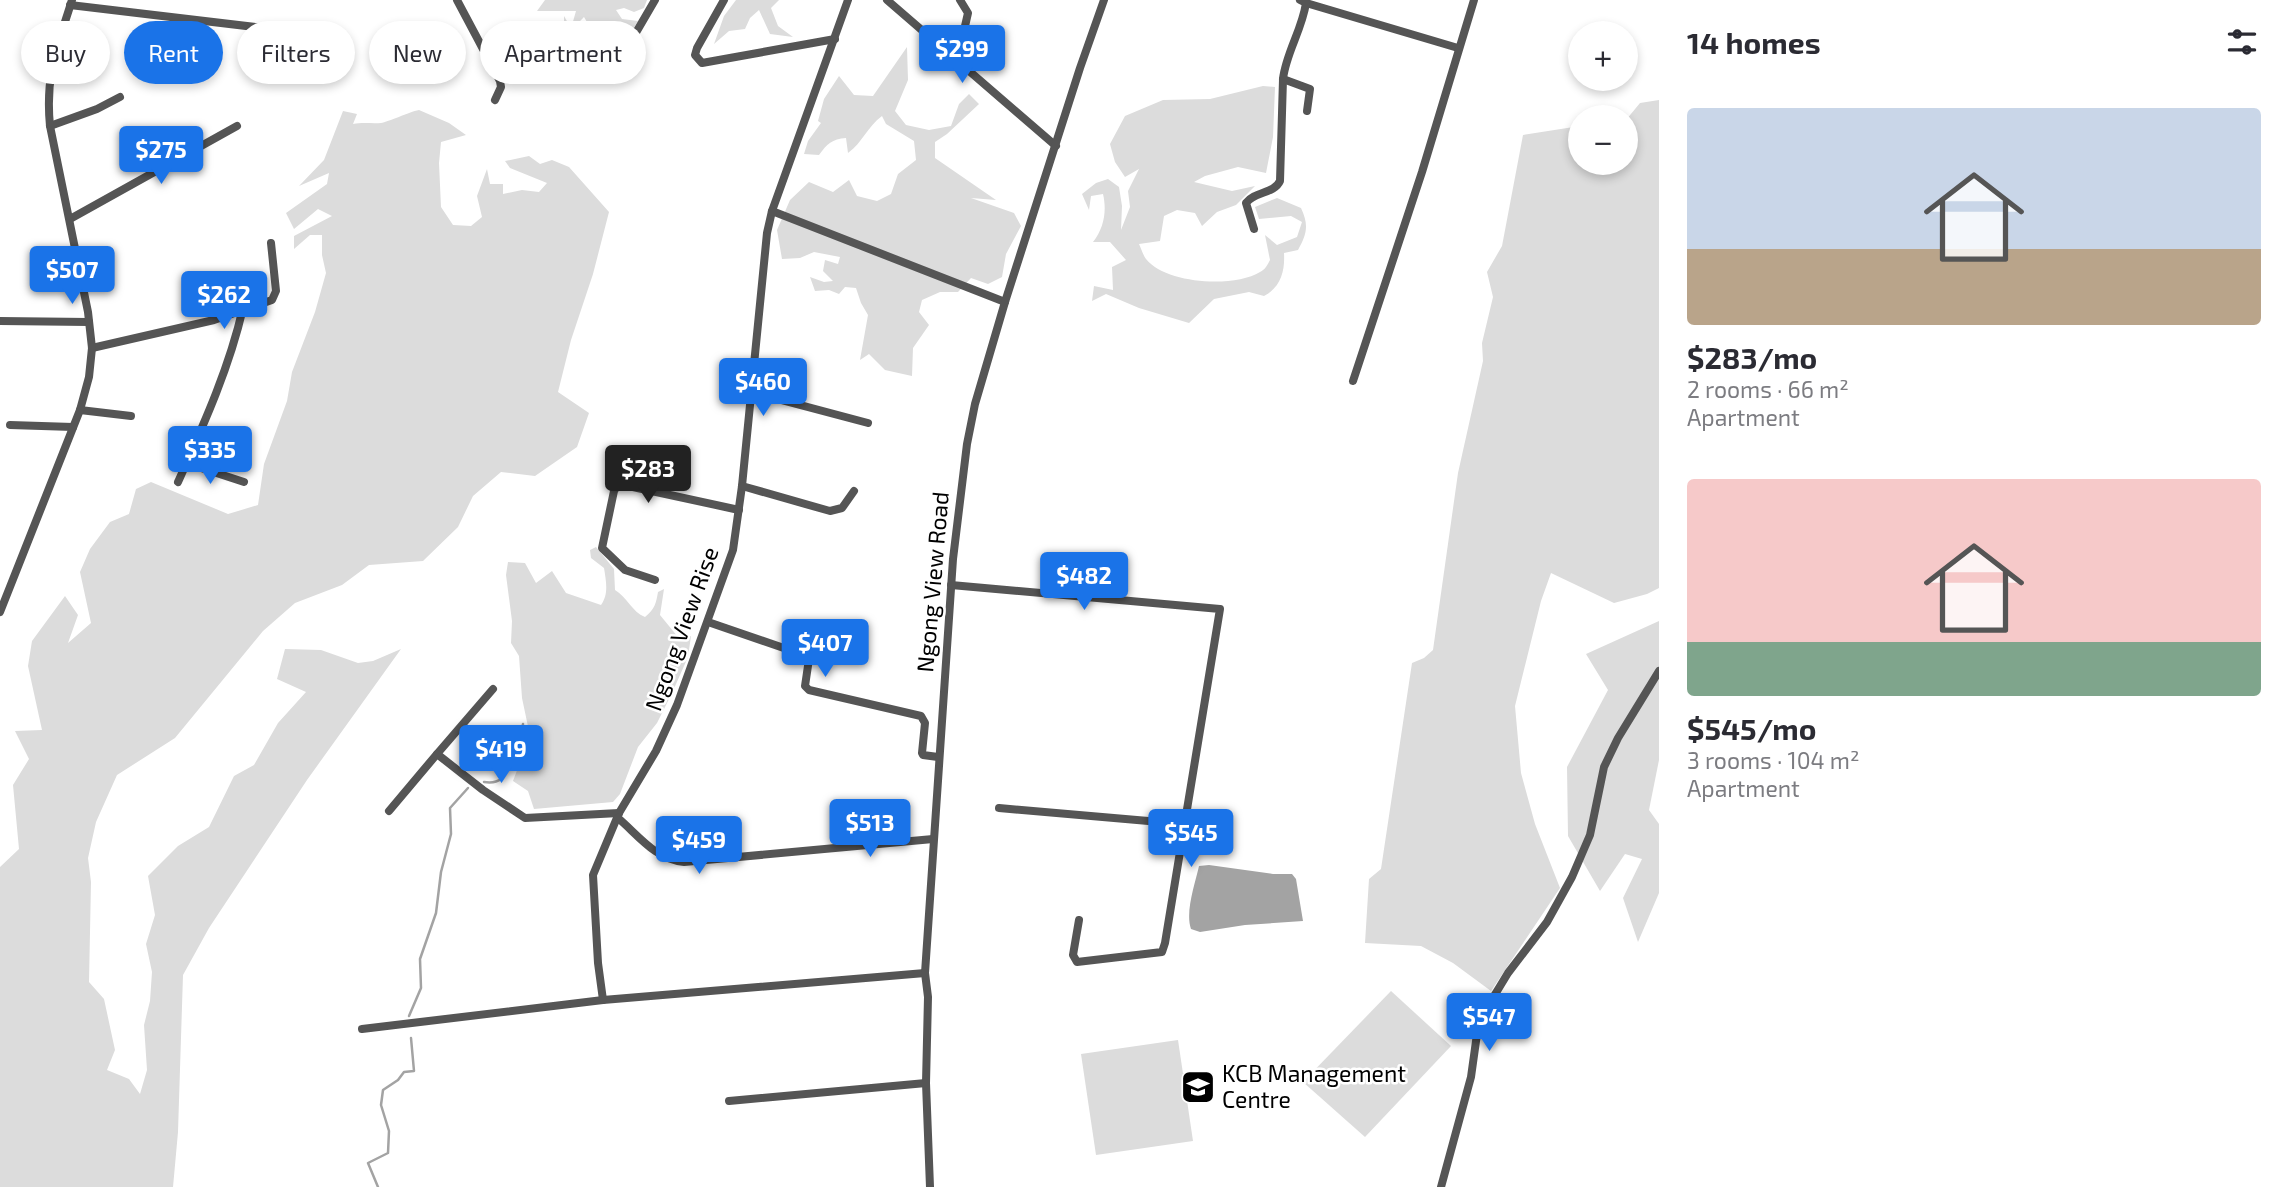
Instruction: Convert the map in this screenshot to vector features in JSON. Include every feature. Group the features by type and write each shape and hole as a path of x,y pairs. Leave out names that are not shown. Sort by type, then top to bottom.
{"street":[{"path":"457,0 500,81 495,100"},
{"path":"643,21 655,0"},
{"path":"724,0 697,48 695,55 702,63 835,39"},
{"name":"Ngong View Rise","path":"603,1000 593,875 618,816 656,751 677,705 733,550 742,486 767,233 772,211 848,0"},
{"path":"887,0 1056,146"},
{"path":"957,61 968,13 960,0"},
{"name":"Ngong View Road","path":"930,1187 926,1083 928,997 925,974 938,757 961,481 971,425 1006,302 1086,48 1104,0"},
{"path":"1353,381 1422,172 1474,0"},
{"path":"1254,229 1246,203 1253,196 1273,189 1280,181 1284,65 1301,27 1303,2 1458,48"},
{"path":"0,612 80,410 89,377 92,348 89,322 47,101 49,74 71,3 237,24"},
{"path":"1283,79 1310,89 1307,111"},
{"path":"50,126 120,97"},
{"path":"70,219 237,126"},
{"path":"772,211 1006,302"},
{"path":"92,348 214,320 266,302 275,296 271,243"},
{"path":"178,482 217,391 243,308"},
{"path":"0,321 89,322"},
{"path":"751,391 868,423"},
{"path":"80,410 131,416"},
{"path":"10,425 73,427"},
{"path":"187,463 244,482"},
{"path":"655,580 625,570 602,548 617,486 633,487 738,510"},
{"path":"742,486 830,511 842,508 854,491"},
{"path":"951,585 1220,610 1165,943 1161,952 1077,962 1073,955 1079,920"},
{"path":"708,622 807,656 809,659 805,686 809,690 921,716 925,723 922,753 938,757"},
{"path":"1441,1187 1471,1077 1477,1034 1488,1006 1508,973 1547,922 1572,877 1590,835 1604,767 1618,738 1659,671"},
{"path":"389,811 493,689"},
{"path":"436,754 525,818 604,812 618,816 660,855 674,862 933,839"},
{"path":"999,808 1183,824"},
{"path":"362,1029 603,1000 925,974"},
{"path":"729,1101 926,1083"}],"shaded area":[{"path":"545,0 647,0 644,8 634,12 624,8 616,10 622,19 638,21 586,21 584,17 580,21 573,21 576,11 537,11"},
{"path":"736,0 779,0 771,8 778,26 793,37 770,34 759,10 750,18 745,29 729,31 714,44 724,16"},
{"path":"907,47 908,80 895,111 906,125 929,130 951,126 959,104 969,94 979,104 935,142 935,158 996,200 971,198 1014,213 1021,226 1006,254 1002,277 988,284 971,278 958,292 940,292 922,300 919,312 929,325 913,348 912,376 885,370 869,354 860,360 868,315 856,288 845,287 839,294 829,290 815,291 810,277 824,282 833,281 823,271 825,260 838,264 840,257 814,252 800,258 782,259 777,230 790,200 809,182 833,192 849,180 857,196 877,201 891,194 898,174 916,160 914,141 886,124 882,116 848,153 846,138 830,143 819,155 804,154 808,141 821,123 818,121 824,99 839,76 854,95 873,96"},
{"path":"1263,86 1275,87 1273,137 1266,173 1238,167 1205,176 1194,182 1232,191 1255,186 1236,205 1217,212 1202,226 1195,213 1177,210 1164,216 1160,241 1139,244 1146,259 1169,274 1218,282 1248,277 1263,270 1270,260 1265,235 1277,245 1297,237 1302,222 1291,216 1259,219 1255,207 1277,198 1301,208 1306,229 1298,250 1284,253 1283,272 1278,283 1264,296 1249,292 1214,299 1189,323 1139,308 1106,294 1092,301 1094,286 1113,290 1112,267 1126,260 1110,242 1093,242 1104,219 1103,194 1091,196 1089,210 1082,194 1096,183 1108,179 1119,187 1122,206 1121,230 1130,207 1128,191 1139,169 1125,177 1115,162 1110,144 1125,116 1163,100 1210,99"},
{"path":"1659,100 1659,588 1614,603 1551,573 1541,601 1515,706 1521,773 1535,824 1560,888 1491,991 1453,963 1421,946 1365,943 1369,879 1381,869 1412,663 1433,650 1458,473 1483,361 1482,343 1493,297 1487,272 1502,246 1523,135 1568,128 1568,175 1638,175 1640,103"},
{"path":"419,110 449,123 466,135 441,142 441,207 453,225 471,226 482,217 477,196 487,169 490,184 503,184 503,194 522,190 539,192 547,183 510,168 505,161 529,156 540,164 552,160 569,167 609,212 558,392 589,413 577,447 535,476 501,472 473,496 458,527 423,561 369,565 342,585 295,603 263,631 175,738 117,775 96,822 88,858 91,882 89,982 104,999 115,1050 107,1070 129,1079 140,1094 147,1070 144,1025 150,1001 152,972 146,944 155,915 148,876 178,846 209,827 234,776 254,765 278,723 306,692 277,679 285,649 321,650 358,663 373,661 401,649 307,780 209,928 183,975 178,1132 173,1187 0,1187 0,867 19,849 13,785 29,759 15,731 42,730 28,666 32,641 65,596 78,615 68,643 91,623 80,572 90,549 110,522 129,514 136,489 151,482 228,514 258,505 264,464 287,401 292,372 315,312 326,273 322,235 310,235 294,249 294,236 332,216 318,209 294,229 286,213 327,184 329,173 299,186 324,160 343,111 357,114 353,124 381,123"},
{"path":"596,547 614,569 615,590 640,615 645,617 651,611 658,592 664,589 660,615 678,637 691,636 688,657 657,723 638,747 620,794 613,802 534,809 528,791 513,781 530,736 522,698 519,656 511,643 512,621 506,575 508,562 525,563 536,583 552,571 566,593 601,605 606,583 604,568 591,558 590,550"},
{"path":"1659,621 1659,760 1649,810 1659,824 1659,893 1638,942 1623,898 1642,859 1625,854 1600,891 1568,836 1567,767 1608,690 1586,654"},
{"path":"1199,866 1292,874 1296,879 1303,921 1245,925 1200,932 1191,929 1190,906"},
{"path":"1391,991 1451,1046 1365,1137 1303,1082"},
{"path":"1178,1040 1193,1141 1096,1155 1081,1054"}],"waterway":[{"path":"484,782 497,781 504,775 515,753 523,724"},
{"path":"409,1016 421,988 420,959 436,913 441,872 451,834 450,808 468,788"},
{"path":"378,1187 368,1163 388,1153 389,1131 381,1105 383,1090 398,1080 404,1072 414,1071 411,1038"}],"place":[{"name":"KCB Management Centre","path":"1198,1087"}]}
